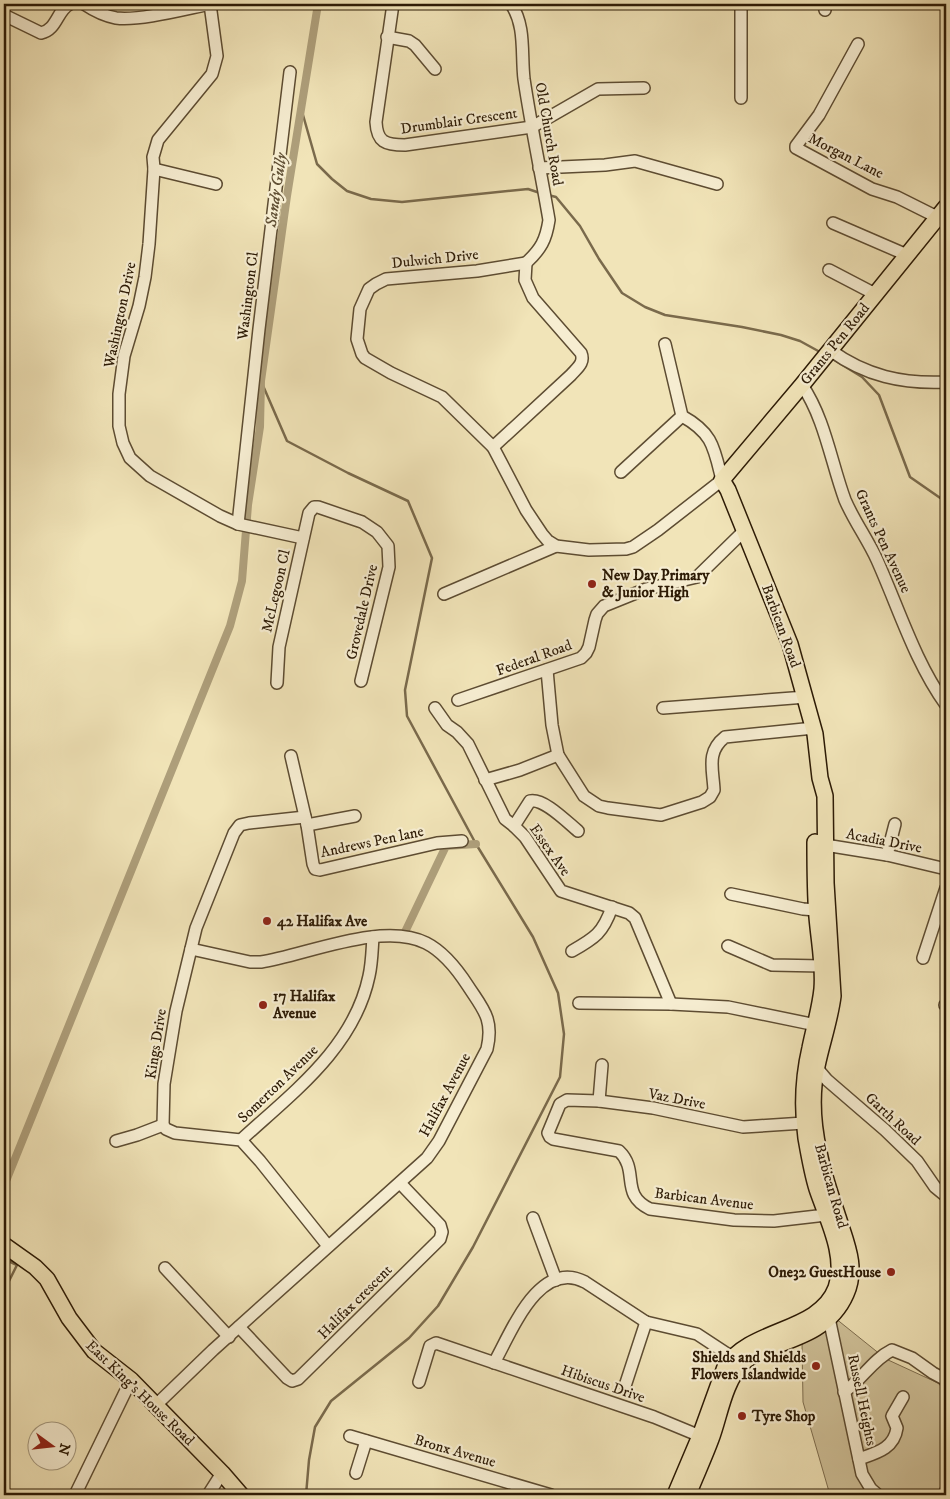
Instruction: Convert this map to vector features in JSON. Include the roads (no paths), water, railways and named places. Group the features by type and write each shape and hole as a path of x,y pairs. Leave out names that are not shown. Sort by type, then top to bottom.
{"main road":[{"name":"Grants Pen Road","path":"722,480 802,385 942,212"},
{"name":"Barbican Road","path":"675,1495 700,1436 725,1367 732,1357 745,1347 808,1318 837,1311 847,1292 852,1264 818,1150 814,1096 816,1067 833,996 815,799 820,778 814,728 790,644 722,480"},
{"name":"Barbican Road","path":"688,1495 711,1440 729,1386 743,1363 766,1350 805,1335 819,1327 836,1288 840,1271 838,1255 810,1161 804,1123 806,1068 820,1005 822,966 816,910 820,844"},
{"name":"East King's House Road","path":"4,1245 35,1267 46,1279 69,1318 94,1351 131,1380 241,1495"}],"street":[{"path":"4,15 41,33 47,32 65,6 70,4"},
{"path":"84,4 101,14 116,18 131,18 210,4"},
{"name":"Washington Drive","path":"210,4 217,56 212,74 158,140 153,157 154,169 149,244 139,306 124,356 120,394 120,433 130,458 150,476 196,503 238,524 303,538"},
{"name":"Drumblair Crescent","path":"393,4 376,122 376,132 380,139 388,144 405,145 532,127"},
{"name":"Old Church Road","path":"511,4 519,20 522,37 524,76 549,220 546,236 539,251 526,263"},
{"path":"741,4 741,98"},
{"path":"387,37 409,41 415,45 435,69"},
{"name":"Morgan Lane","path":"858,44 819,115 796,148 872,188 942,212"},
{"name":"Washington Cl","path":"238,524 290,72"},
{"path":"532,127 598,89 644,88"},
{"path":"539,168 605,166 635,161 717,184"},
{"path":"154,169 216,184"},
{"path":"833,223 907,255"},
{"path":"492,447 570,375 583,360 581,353 533,298 525,280 526,263"},
{"name":"Dulwich Drive","path":"526,263 477,271 386,279 368,289 360,309 357,339 365,358 390,373 442,397 492,447 526,510 542,534 556,546"},
{"path":"829,270 875,294"},
{"path":"444,594 556,546 589,550 626,549 633,547 722,480 708,437 696,425 682,416 665,344"},
{"path":"830,350 838,356 879,376 920,383 946,382"},
{"name":"Grants Pen Avenue","path":"802,385 808,394 822,428 846,500 877,559 901,619 934,688 946,705"},
{"path":"621,472 682,416"},
{"name":"McLegoon Cl","path":"277,683 279,647 309,513 314,507"},
{"name":"Grovedale Drive","path":"314,507 322,507 362,522 377,532 388,546 389,567 361,680"},
{"name":"Federal Road","path":"458,700 570,663 586,653 596,614 604,606 646,589 696,576 744,531"},
{"path":"547,670 552,725 558,755 584,796 599,806 661,815 702,802 713,794 712,758 718,742 725,737 814,728"},
{"path":"663,708 806,697"},
{"name":"Essex Ave","path":"435,708 447,725 457,732 468,744 504,819 525,837 561,891 629,913 635,918 671,1004"},
{"path":"485,780 520,770 558,755"},
{"name":"Andrews Pen lane","path":"291,756 315,869 320,870 437,843 462,841"},
{"path":"514,826 530,801 536,800 544,804 578,831"},
{"name":"Kings Drive","path":"163,1125 164,1084 171,1035 196,928 234,832 240,825 355,816"},
{"path":"887,855 895,824"},
{"name":"Acadia Drive","path":"820,844 887,855 946,869"},
{"path":"922,958 946,888"},
{"path":"731,894 816,910"},
{"path":"572,951 588,942 603,928 612,907"},
{"name":"Halifax Avenue","path":"156,1405 213,1350 427,1158 438,1141 487,1048 490,1034 487,1016 456,967 425,942 408,937 359,938 261,962 250,962 191,949"},
{"name":"Somerton Avenue","path":"241,1140 319,1068 337,1046 353,1019 364,994 369,976 373,938"},
{"path":"728,946 772,965 822,966"},
{"path":"579,1003 728,1007 816,1025"},
{"path":"599,1101 602,1065"},
{"name":"Garth Road","path":"816,1067 827,1080 886,1130 910,1155 935,1187 946,1196"},
{"name":"Vaz Drive","path":"554,1117 560,1104 567,1100 599,1101 653,1108 743,1127 804,1123"},
{"name":"Barbican Avenue","path":"554,1117 549,1132 552,1138 619,1151 625,1157 628,1165 634,1196 642,1205 650,1209 742,1220 774,1221 826,1215"},
{"path":"116,1141 163,1125 175,1133 241,1140 328,1246"},
{"name":"Halifax crescent","path":"239,1327 287,1378 292,1381 298,1379 440,1239 442,1232 440,1225 400,1183"},
{"path":"533,1218 556,1280"},
{"path":"165,1268 229,1337"},
{"path":"494,1363 530,1298 541,1287 556,1280 569,1278 577,1278 646,1322 697,1334 732,1357"},
{"name":"Russell Heights","path":"826,1313 862,1474 871,1489 878,1495"},
{"path":"625,1386 646,1322"},
{"name":"Hibiscus Drive","path":"419,1382 430,1346 436,1343 654,1418 700,1436"},
{"path":"844,1392 856,1384 880,1356 892,1350 912,1358 946,1380"},
{"path":"933,1373 946,1386"},
{"path":"75,1495 131,1380"},
{"path":"859,1459 888,1448 894,1440 897,1428 892,1416 903,1397"},
{"name":"Bronx Avenue","path":"350,1436 551,1495"},
{"path":"356,1473 366,1441"},
{"path":"208,1495 222,1473"},
{"path":"945,1495 946,1490"}],"waterway":[{"name":"Sandy Gully","path":"4,1186 230,626 242,581 248,505 260,427 261,381 287,196 318,4"},
{"path":"301,108 317,164 347,191 371,199 402,202 528,189 540,193"},
{"path":"548,195 556,197 580,226 622,293 645,307 665,315 781,335 800,341 820,352"},
{"path":"831,358 862,377 879,395 910,477 946,502"},
{"path":"261,381 287,441 348,473 408,501 432,558 405,690 407,716 476,844 533,937 558,993 564,1034 560,1077 473,1247 438,1306 409,1338 331,1401 315,1427 309,1460 306,1495"},
{"path":"405,932 446,846 476,844"},
{"path":"4,1259 17,1265 4,1291"}],"place":[{"name":"New Day Primary & Junior High","path":"592,584"},
{"name":"42 Halifax Ave","path":"267,921"},
{"name":"17 Halifax Avenue","path":"263,1005"},
{"name":"One32 GuestHouse","path":"891,1272"},
{"name":"Shields and Shields Flowers Islandwide","path":"816,1366"},
{"name":"Tyre Shop","path":"742,1416"}]}
